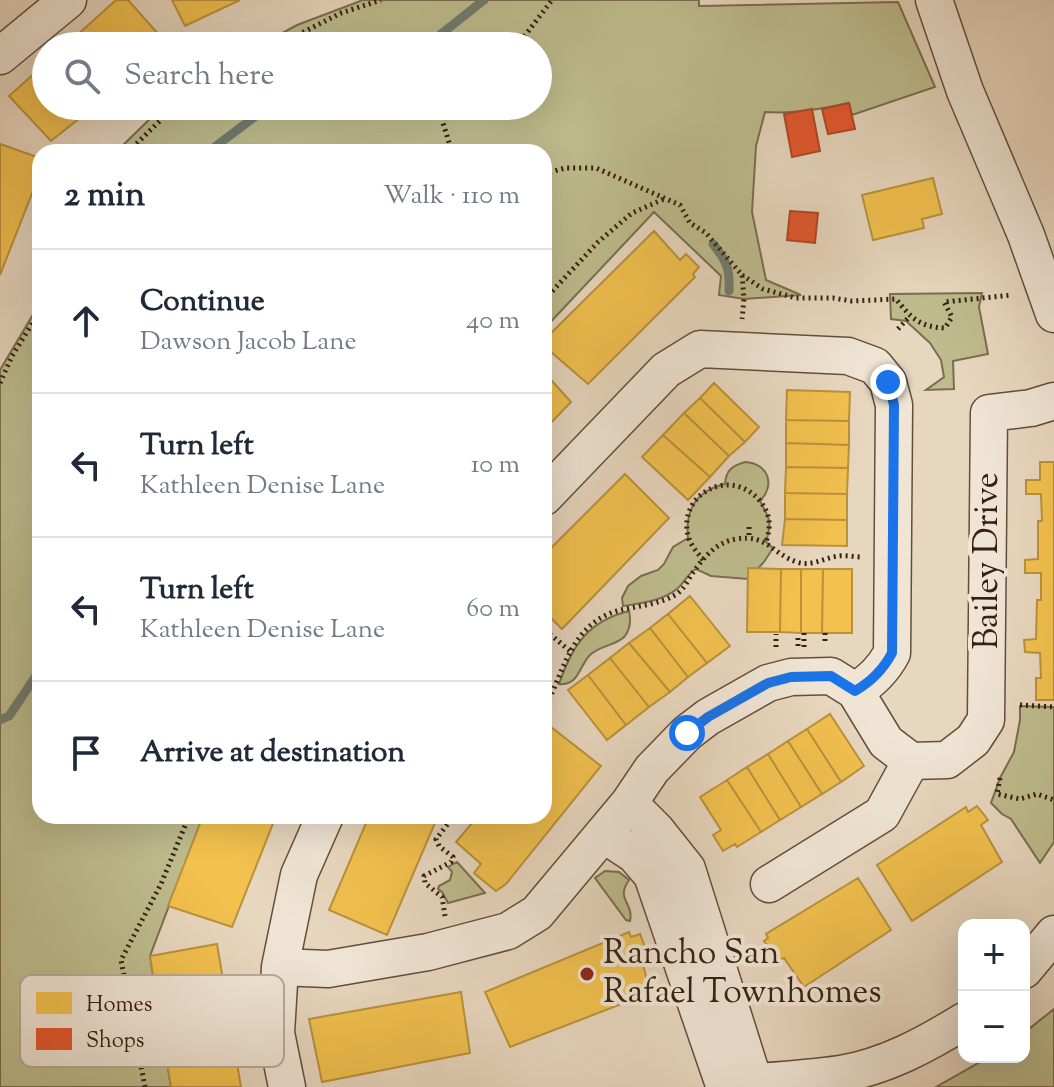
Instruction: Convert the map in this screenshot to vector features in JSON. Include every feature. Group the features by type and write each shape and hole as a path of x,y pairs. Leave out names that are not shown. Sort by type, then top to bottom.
{"street":[{"path":"0,56 68,0"},
{"path":"934,0 965,91 1026,235 1050,305"},
{"path":"552,489 666,370 700,349 848,356 875,366 888,382 894,405 892,653 886,665 870,682 855,691"},
{"name":"Bailey Drive","path":"911,761 947,760 973,740 986,720 989,413 1031,408 1054,401"},
{"path":"280,967 328,969 428,952 508,931 537,913 629,803 652,769 687,733 708,717 768,683 791,677 831,676 855,691 886,742 911,761 882,814 769,884"},
{"path":"629,803 656,830 687,869 730,1085"},
{"path":"280,975 299,875 321,824"},
{"path":"603,834 635,855 652,875 730,1085"},
{"path":"1030,963 1054,934"},
{"path":"730,1085 843,1074 892,1059 933,1041 958,1025"},
{"path":"283,1067 287,1087"}],"path":[{"path":"304,32 341,13 381,0"},
{"path":"528,32 552,0"},
{"path":"136,144 161,120"},
{"path":"444,120 450,144"},
{"path":"552,172 565,168 596,168 680,205 690,223 706,233 742,275 763,289 796,298 852,301 896,299 910,316 930,327 945,328 952,317 944,302 1015,294 1050,305"},
{"path":"552,291 598,242 632,213 665,199"},
{"path":"741,332 744,299 742,275"},
{"path":"898,329 910,316"},
{"path":"0,383 32,324"},
{"path":"703,560 689,538 687,525 690,511 698,497 722,484 747,488 764,505 771,527 766,542"},
{"path":"749,527 749,539"},
{"path":"552,692 570,651 597,619 675,594 684,587 710,551 725,542 738,538 766,542 798,563 813,564 841,555 871,557"},
{"path":"552,636 570,651"},
{"path":"1020,706 1054,707"},
{"path":"1000,778 997,794 1020,799 1037,794 1054,800"},
{"path":"124,975 121,960 161,884 186,824"},
{"path":"448,824 436,839 439,846 453,857 451,862 424,876 425,883 442,897 448,928"},
{"path":"141,1067 145,1087"}],"shaded area":[{"path":"363,0 699,0 699,6 898,2 935,87 852,115 849,103 807,110 765,112 756,146 752,212 766,280 801,295 744,299 719,295 721,276 654,212 552,320 552,144 124,144 149,120 552,120 552,32 284,32"},
{"path":"982,293 979,307 988,354 953,361 954,389 926,390 944,377 941,360 930,343 906,321 891,319 890,294"},
{"path":"32,316 32,824 200,824 150,956 153,975 20,975 20,1067 168,1067 171,1087 0,1087 0,370"},
{"path":"745,462 759,466 767,476 768,488 760,501 769,521 766,542 773,548 764,562 748,579 711,576 696,569 666,596 623,606 622,598 628,586 641,576 658,570 673,547 688,538 688,518 694,503 707,491 725,484 730,469"},
{"path":"629,611 630,624 625,636 594,652 571,682 559,684 576,647 592,628"},
{"path":"1020,706 1054,707 1054,842 1040,863 1011,819 991,803 1014,752"},
{"path":"457,862 485,893 448,903 438,889 450,880 452,872 448,867"},
{"path":"605,871 619,872 629,880 624,897 630,909 630,921 626,920 595,878"},
{"path":"1054,1009 1054,1087 936,1087 978,1063 1030,1063 1030,1028"}],"building: Homes":[{"path":"116,0 128,0 157,32 81,32"},
{"path":"172,0 240,0 185,26"},
{"path":"32,75 32,120 77,120 51,141 9,96"},
{"path":"0,144 32,155 32,193 0,275"},
{"path":"933,178 942,214 922,219 924,228 873,240 862,195"},
{"path":"654,231 680,260 686,254 699,267 693,274 695,277 588,384 552,353 552,332"},
{"path":"552,381 571,402 552,422"},
{"path":"714,383 759,427 745,442 700,398"},
{"path":"787,390 850,392 849,421 786,420"},
{"path":"700,398 745,442 729,456 684,413"},
{"path":"684,413 729,456 710,477 663,435"},
{"path":"786,420 849,421 849,445 786,443"},
{"path":"663,435 710,477 688,500 642,457"},
{"path":"786,443 849,445 848,468 786,467"},
{"path":"1040,462 1054,462 1054,700 1036,700 1036,678 1041,678 1040,653 1025,652 1024,640 1036,639 1037,600 1041,600 1041,573 1025,573 1025,560 1038,559 1038,521 1042,521 1041,494 1026,494 1026,480 1040,480"},
{"path":"786,467 848,468 847,494 785,493"},
{"path":"625,474 669,518 562,629 552,619 552,547"},
{"path":"785,493 847,494 847,520 785,519"},
{"path":"785,519 847,520 847,546 782,545"},
{"path":"748,568 781,569 780,632 747,632"},
{"path":"781,569 801,569 801,633 780,632"},
{"path":"801,569 823,569 822,633 801,633"},
{"path":"823,569 852,569 852,633 822,633"},
{"path":"690,596 730,646 707,663 668,614"},
{"path":"668,614 707,663 688,677 650,628"},
{"path":"650,628 688,677 670,692 629,643"},
{"path":"629,643 670,692 649,707 610,658"},
{"path":"610,658 649,707 626,725 588,675"},
{"path":"588,675 626,725 607,740 568,690"},
{"path":"830,714 864,766 841,782 807,729"},
{"path":"552,728 601,766 506,884 496,891 474,873 481,864 456,842 471,824 552,824"},
{"path":"807,729 841,782 822,794 788,741"},
{"path":"788,741 822,794 801,807 768,754"},
{"path":"768,754 801,807 780,820 747,767"},
{"path":"747,767 780,820 761,832 727,780"},
{"path":"727,780 761,832 737,847 735,844 723,851 713,835 721,830 700,797"},
{"name":"Rancho San Rafael Townhomes","path":"977,806 988,820 981,825 1002,862 912,921 877,865 966,807 968,812"},
{"path":"200,824 273,824 232,927 168,906"},
{"path":"366,824 435,824 387,935 329,910"},
{"name":"Rancho San Rafael Townhomes","path":"858,878 891,930 804,987 784,958 778,961 764,941 768,938 766,934"},
{"name":"Rancho San Rafael Townhomes","path":"629,932 631,937 640,934 647,952 641,956 650,993 510,1047 485,992"},
{"path":"217,944 222,975 153,975 150,956"},
{"path":"461,992 470,1053 322,1082 309,1019"},
{"path":"168,1067 238,1067 241,1087 171,1087"}],"building: Shops":[{"path":"849,103 855,129 828,134 822,109"},
{"path":"812,109 820,151 792,157 784,114"},
{"path":"790,211 818,213 815,243 787,240"}],"waterway":[{"path":"444,32 484,0"},
{"path":"219,144 250,120"},
{"path":"713,244 727,266 729,291"},
{"path":"0,720 9,716 32,682"}],"place":[{"name":"Rancho San Rafael Townhomes","path":"587,974"}],"route":[{"path":"687,733 708,717 768,683 791,677 831,676 855,691 870,682 886,665 892,653 893,551 894,405 888,382"}]}
